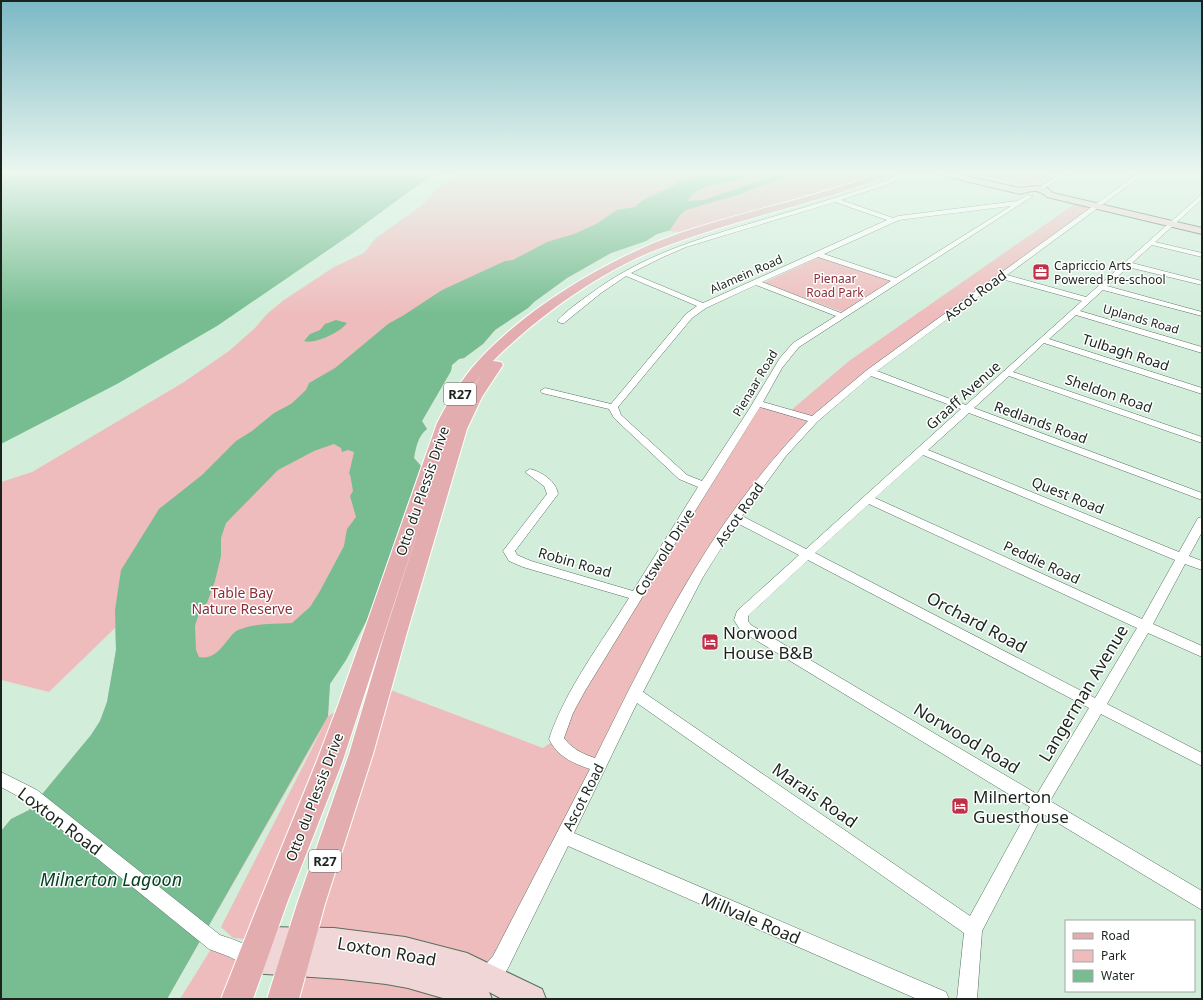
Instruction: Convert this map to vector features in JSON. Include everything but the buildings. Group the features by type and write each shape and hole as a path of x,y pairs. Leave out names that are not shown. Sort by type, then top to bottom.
{"main road":[{"name":"Otto du Plessis Drive","path":"248,950 329,763 445,423 461,391 479,367 505,340 578,286 623,261 675,239 737,221"},
{"name":"Otto du Plessis Drive","path":"297,952 361,754 392,643 459,428 474,397 486,378 502,358 534,330 586,291 641,260 696,238 754,221"},
{"name":"R27","path":"237,999 248,950"},
{"name":"R27","path":"282,999 297,952"}],"street":[{"path":"561,321 596,292 648,261 686,245 767,221"},
{"name":"Alamein Road","path":"613,407 690,316 703,306 891,221"},
{"name":"Pienaar Road","path":"704,486 758,404 785,356 790,350 991,221"},
{"name":"Ascot Road","path":"477,993 500,963 635,694 704,564 735,517 782,456 815,420 870,372 1075,221"},
{"path":"1159,221 1202,231"},
{"name":"Graaff Avenue","path":"742,614 1008,373 1042,340 1176,221"},
{"path":"1150,243 1202,255"},
{"path":"817,254 897,281"},
{"path":"1127,264 1202,282"},
{"path":"626,273 703,306"},
{"path":"1001,276 1087,300"},
{"path":"755,282 842,316"},
{"path":"1102,287 1202,314"},
{"name":"Uplands Road","path":"1074,312 1202,350"},
{"name":"Tulbagh Road","path":"1042,340 1202,391"},
{"name":"Redlands Road","path":"870,372 967,410 1202,497"},
{"name":"Sheldon Road","path":"1008,373 1202,440"},
{"path":"545,391 613,407 617,416 679,473 691,482 704,486"},
{"path":"758,404 815,420"},
{"name":"Quest Road","path":"922,451 1202,566"},
{"name":"Robin Road","path":"530,472 549,484 553,488 553,494 509,551 513,558 527,564 637,596"},
{"name":"Cotswold Drive","path":"600,766 581,759 561,748 556,739 559,729 575,698 704,486"},
{"name":"Peddie Road","path":"868,499 1202,652"},
{"name":"Orchard Road","path":"735,517 1202,760"},
{"name":"Langerman Avenue","path":"967,999 973,929 1040,804 1145,626 1202,521"},
{"name":"Norwood Road","path":"742,614 740,618 746,628 1202,900"},
{"name":"Marais Road","path":"635,694 973,929"},
{"name":"Loxton Road","path":"1,779 31,795 215,943 248,950 297,952 327,964 385,970 430,980 477,993 532,999"},
{"name":"Millvale Road","path":"563,836 939,999"}],"green space":[{"name":"Milnerton Lagoon","path":"400,221 724,221 692,230 681,232 668,231 657,234 646,241 611,253 567,278 528,308 495,330 483,344 452,365 451,371 422,421 427,429 419,438 414,458 421,466 369,616 346,660 330,684 328,716 335,712 346,711 257,940 233,938 221,927 323,727 167,999 1,999 1,831 11,819 29,810 91,735 100,721 107,702 116,650 115,628 49,692 1,680 1,482 32,472 184,382 229,351 255,328 267,314 284,300 334,267 364,253 376,238"},
{"path":"1051,221 1075,221 870,372 815,420 735,517 487,977 300,941 380,686 543,748 556,739 559,729 758,404 789,412 849,361"},
{"name":"Pienaar Road Park","path":"821,256 893,281 843,312 763,283"},
{"path":"211,949 244,964 235,999 180,999"},
{"path":"293,963 471,999 283,999"}],"water":[{"path":"1,221 370,221 217,326 117,384 1,444"},
{"name":"Milnerton Lagoon","path":"601,221 676,221 670,230 657,234 646,241 611,253 567,278 528,308 495,330 483,344 452,365 451,371 422,421 427,429 419,438 414,458 421,466 369,616 346,660 330,684 328,716 167,999 1,999 1,831 11,819 29,810 91,735 100,721 107,702 116,650 115,610 121,570 159,509 202,475 236,441 252,431 274,413 291,404 306,390 309,383 335,368 388,324 442,290 505,261 513,260 547,242 574,234","holes":["334,444 341,448 342,452 348,450 354,452 349,474 353,491 350,496 356,517 347,529 344,546 310,607 292,623 258,625 238,630 218,652 206,657 199,657 196,650 195,626 199,613 207,603 215,581 221,556 221,538 226,523 278,470 314,451"]},
{"path":"336,320 347,323 340,330 321,339 309,342 304,341 310,334 320,330 325,324"}],"place":[{"name":"Capriccio Arts Powered Pre-school","path":"1041,272"},
{"name":"Norwood House B&B","path":"710,642"},
{"name":"Milnerton Guesthouse","path":"960,806"}],"park label":[{"name":"Table Bay Nature Reserve","path":"242,600"}]}
